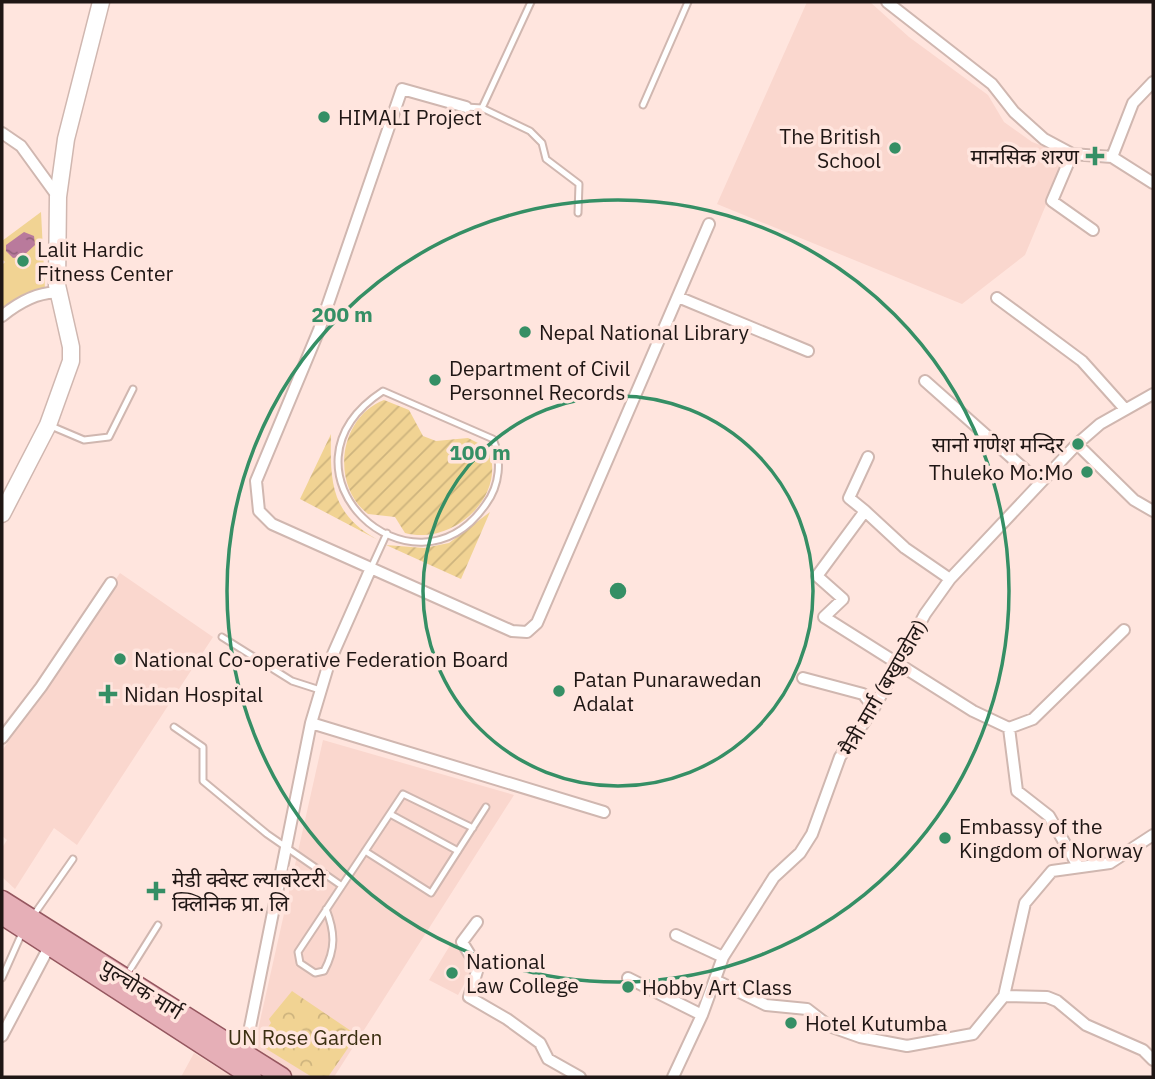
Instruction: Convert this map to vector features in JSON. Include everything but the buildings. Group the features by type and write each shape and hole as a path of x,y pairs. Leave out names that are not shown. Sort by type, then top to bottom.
{"main road":[{"path":"2,514 48,425 71,361 71,347 59,293 56,244 58,197 66,139 101,2"},
{"name":"पुल्चोक मार्ग","path":"2,900 50,947 246,1067 282,1077"},
{"name":"पुल्चोक मार्ग","path":"2,915 28,924 124,978 246,1067"}],"street":[{"path":"889,2 992,84 1014,112 1044,139 1072,154 1112,157 1153,183"},
{"path":"1112,157 1133,103 1153,82"},
{"path":"466,107 402,89 319,330 256,481 258,511 272,524 512,631 527,632 537,623 709,225"},
{"path":"2,133 20,146 58,197"},
{"path":"1072,154 1052,201 1093,230"},
{"path":"2,316 19,303 49,292 59,293"},
{"path":"678,297 808,351"},
{"path":"997,298 1082,361 1125,410"},
{"path":"925,381 1039,482"},
{"name":"मैत्री मार्ग (बखुण्डोल)","path":"673,1077 702,1015 723,957 774,877 800,853 812,834 840,757 874,708 925,614 950,579 1077,444 1100,424 1153,394"},
{"path":"1077,444 1134,500 1153,511"},
{"path":"868,457 849,498 905,548 950,579"},
{"path":"865,511 817,576 843,598 824,617 899,662 972,711 1009,728 1033,719 1124,630"},
{"path":"246,1067 311,723 339,636 371,568"},
{"path":"2,738 41,687 111,583"},
{"path":"803,678 863,694 874,708"},
{"path":"311,723 604,812"},
{"path":"1009,728 1017,791 1049,816 1078,866"},
{"path":"715,980 766,1006 807,1009 829,1026 859,1037 907,1046 973,1034 1004,996 1025,903 1052,871 1110,863 1153,835"},
{"path":"477,922 462,942 478,968 469,997 508,1019 540,1043 548,1059 580,1077"},
{"path":"676,935 723,957"},
{"path":"2,1036 50,947"},
{"path":"628,978 702,1015"},
{"path":"1004,996 1047,997 1058,1001 1086,1025 1143,1050 1153,1060"}],"lane":[{"path":"482,108 531,2"},
{"path":"643,105 688,2"},
{"path":"466,107 482,108 530,131 542,143 546,159 579,184 578,213"},
{"path":"48,425 84,440 109,437 133,389"},
{"path":"383,391 493,439 500,456 497,479 490,500 464,530 449,538 417,542 403,541 387,533 355,514 341,485 339,471 342,442 348,426 368,401 383,391"},
{"path":"371,568 387,533"},
{"path":"222,637 292,681 320,691"},
{"path":"174,727 202,747 203,781 286,847 342,886"},
{"path":"326,909 335,933 330,959 324,971 315,973 300,963 298,952 326,909 342,886 365,850 403,794 473,828"},
{"path":"365,850 431,892 486,807"},
{"path":"390,814 458,851"},
{"path":"2,978 28,924 73,859"},
{"path":"124,978 158,925"}],"shaded area":[{"name":"The British School","path":"807,2 870,2 909,37 988,95 1004,122 1032,142 1064,154 1063,164 1025,255 962,304 717,204"},
{"name":"Nidan Hospital","path":"120,573 213,637 77,845 54,828 15,889 2,877 2,848 7,840 2,836 2,751"},
{"path":"323,740 514,795 334,1077 294,1077 253,1052"},
{"name":"National Law College","path":"452,942 475,965 458,995 429,980"},
{"path":"194,1053 233,1077 181,1077"}],"green space":[{"name":"Lalit Hardic Fitness Center","path":"41,212 45,289 2,309 2,265 5,262 2,259 2,241"},
{"path":"384,400 409,410 423,436 436,441 468,438 488,448 492,466 490,483 483,499 472,513 458,524 441,532 423,535 405,533 395,517 368,514 356,501 344,470 349,436 357,421 369,409"},
{"path":"331,434 331,468 336,496 351,519 378,540 300,499"},
{"path":"490,512 461,579 386,545 424,548 449,543"},
{"name":"UN Rose Garden","path":"292,991 357,1035 328,1077 312,1077 260,1045 261,1037 271,1023 269,1019"}],"water":[{"path":"24,232 34,236 35,245 22,257 13,258 6,251 6,245"}],"place":[{"name":"HIMALI Project","path":"324,117"},
{"name":"The British School","path":"895,148"},
{"name":"मानसिक शरण","path":"1095,156"},
{"name":"Lalit Hardic Fitness Center","path":"23,261"},
{"name":"Nepal National Library","path":"525,332"},
{"name":"Department of Civil Personnel Records","path":"435,380"},
{"name":"सानो गणेश मन्दिर","path":"1078,444"},
{"name":"Thuleko Mo:Mo","path":"1087,472"},
{"name":"National Co-operative Federation Board","path":"120,659"},
{"name":"Patan Punarawedan Adalat","path":"559,691"},
{"name":"Nidan Hospital","path":"108,694"},
{"name":"Embassy of the Kingdom of Norway","path":"945,838"},
{"name":"मेडी क्वेस्ट ल्याबरेटरी क्लिनिक प्रा. लि","path":"156,891"},
{"name":"National Law College","path":"452,973"},
{"name":"Hobby Art Class","path":"628,987"},
{"name":"Hotel Kutumba","path":"791,1023"}]}
